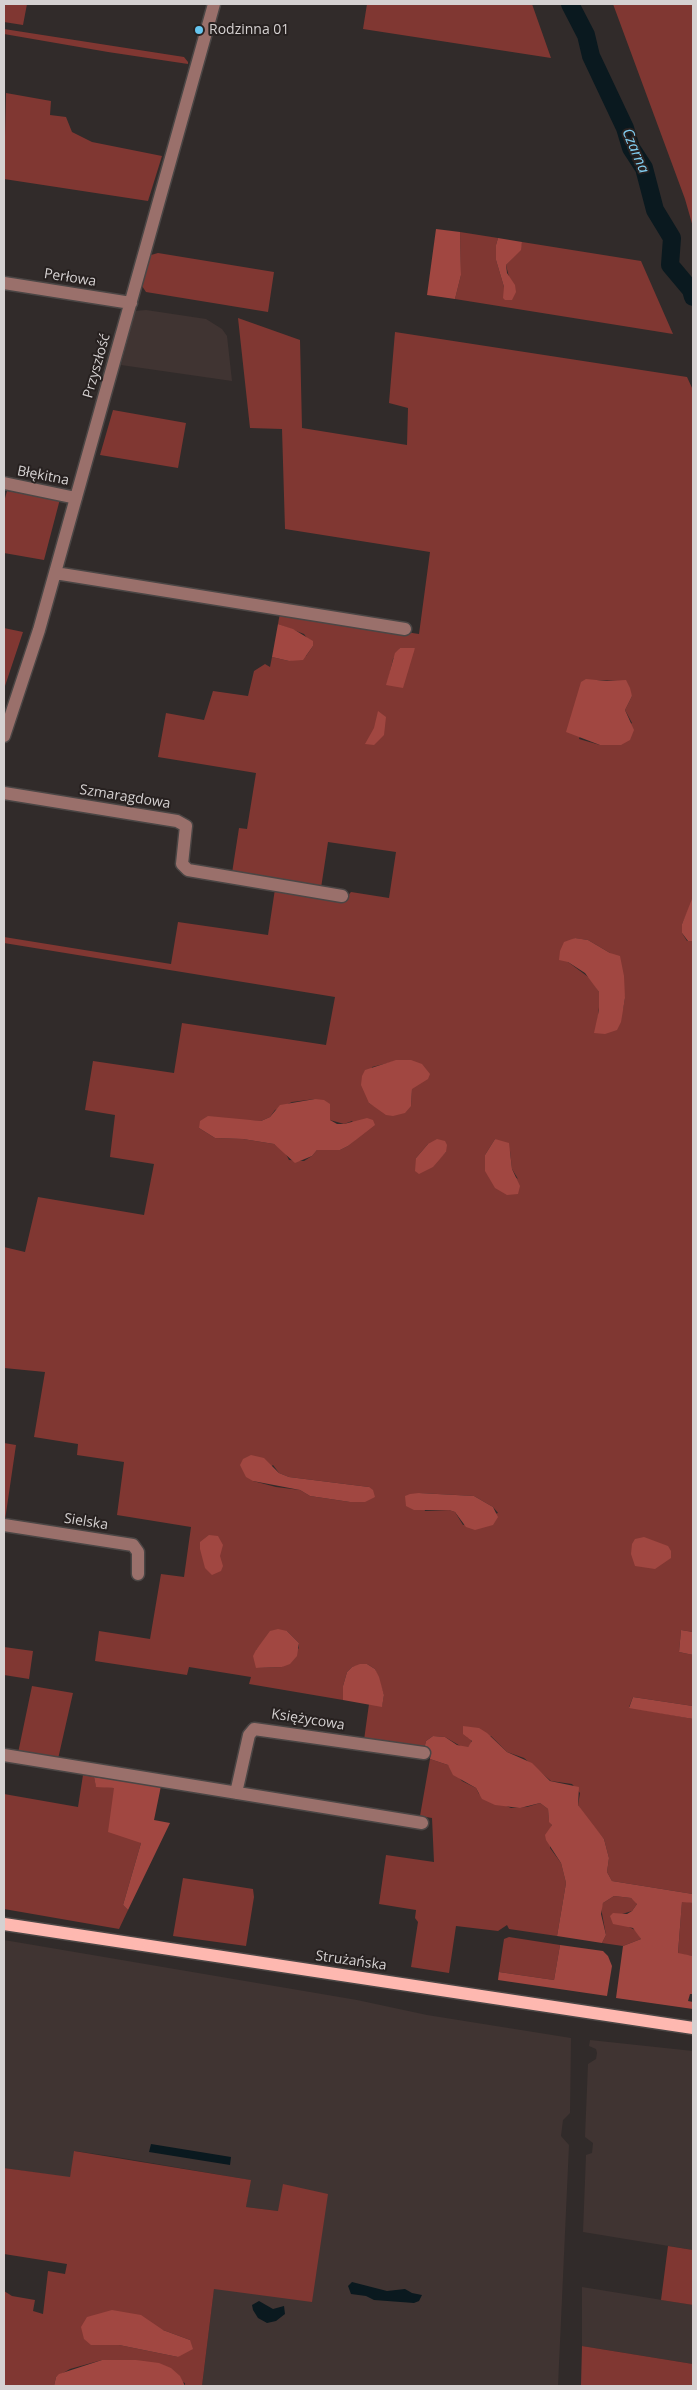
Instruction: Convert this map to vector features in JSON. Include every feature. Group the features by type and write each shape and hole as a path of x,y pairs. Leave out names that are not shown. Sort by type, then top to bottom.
{"main road":[{"name":"Strużańska","path":"4,1924 693,2028"}],"street":[{"name":"Przyszłość","path":"4,736 55,573 214,4"},
{"name":"Perłowa","path":"4,283 130,303"},
{"name":"Błękitna","path":"4,483 76,498"},
{"path":"55,573 405,630"},
{"name":"Szmaragdowa","path":"4,793 177,821 186,826 182,864 188,870 342,896"},
{"name":"Sielska","path":"4,1525 133,1545 138,1552 138,1574"},
{"name":"Księżycowa","path":"236,1793 249,1735 254,1729 424,1753"},
{"path":"4,1755 422,1823"}],"shaded area":[{"path":"4,4 27,4 23,25 4,22"},
{"path":"367,4 532,4 551,58 363,29"},
{"path":"613,4 693,4 693,227 685,199"},
{"path":"4,29 184,57 188,64 4,34"},
{"path":"6,93 51,101 50,115 66,117 72,132 92,142 162,156 148,201 4,179"},
{"path":"436,229 460,232 461,275 455,299 427,295"},
{"path":"460,232 498,238 496,260 504,287 509,277 506,265 520,250 522,242 641,261 673,334 455,299 461,275"},
{"path":"498,238 522,242 521,250 506,265 507,273 515,285 516,292 512,300 505,300 503,298 504,287 496,260"},
{"path":"158,253 274,272 268,312 146,292 142,286 151,255"},
{"path":"146,310 206,319 222,329 227,336 232,381 121,365 135,311"},
{"path":"238,318 300,340 302,428 407,445 408,408 389,403 395,332 687,377 693,390 693,900 682,924 682,933 687,941 693,941 693,1632 681,1630 679,1652 693,1655 693,1706 633,1697 629,1707 693,1719 693,1894 612,1881 607,1872 609,1858 604,1839 582,1813 578,1805 580,1793 572,1784 551,1781 524,1758 507,1752 491,1736 467,1737 470,1738 472,1743 468,1747 462,1747 445,1737 433,1736 426,1741 424,1749 364,1740 369,1704 382,1706 384,1695 375,1669 367,1664 352,1667 347,1672 343,1686 343,1700 249,1684 251,1677 189,1667 187,1675 95,1661 99,1631 150,1639 161,1574 184,1577 191,1527 117,1515 124,1462 77,1455 78,1444 34,1437 45,1372 4,1368 4,1247 25,1252 38,1197 144,1215 154,1164 110,1157 115,1115 85,1110 93,1061 174,1073 182,1023 326,1045 335,997 4,943 4,937 171,964 178,922 268,935 275,889 344,900 351,892 389,898 396,852 328,842 321,888 232,873 239,828 247,829 256,773 158,757 166,713 204,720 213,691 248,696 254,671 265,664 270,667 272,657 289,661 306,656 313,646 304,634 278,624 280,613 419,634 430,552 285,529 282,429 250,428","holes":["400,648 415,648 387,685 393,659","597,680 622,681 632,696 625,710 632,723 600,745 579,739","574,938 588,940 610,953 625,998 623,1009 597,1026 600,998 599,992 591,979 568,962","400,1060 412,1089 411,1106 374,1106 369,1103 372,1067","315,1099 329,1113 330,1120 344,1124 352,1121 362,1134 340,1150 317,1150 304,1161 289,1160 285,1152 274,1144 243,1139 215,1138 199,1128 236,1120 261,1121 270,1117 275,1110 292,1102","495,1139 510,1151 512,1169 518,1179 485,1155","428,1144 446,1152 439,1159 416,1158","273,1465 279,1473 289,1477 369,1487 350,1502 310,1496 300,1490 276,1487 253,1481","419,1493 474,1496 493,1507 498,1513 463,1525 455,1512 449,1510 425,1511","287,1631 299,1643 299,1648 282,1667 256,1668 256,1650 268,1637"]},
{"path":"113,410 186,423 178,468 100,455"},
{"path":"7,491 60,499 44,560 4,553 4,502"},
{"path":"278,624 293,629 313,641 313,646 303,660 289,661 272,657"},
{"path":"4,628 23,632 4,689"},
{"path":"400,648 415,648 403,688 386,685 395,653"},
{"path":"586,679 626,680 632,696 625,710 634,730 630,740 621,745 600,745 566,732 581,682"},
{"path":"378,711 386,717 384,735 374,745 365,744 374,728"},
{"path":"692,899 693,941 688,941 682,933 682,924"},
{"path":"575,938 588,940 610,953 620,956 624,976 625,998 621,1022 617,1030 605,1034 594,1033 599,1010 599,992 585,973 568,962 559,960 564,942"},
{"path":"396,1060 411,1060 422,1064 430,1074 428,1079 412,1089 411,1106 405,1113 393,1116 386,1115 369,1103 361,1085 365,1070"},
{"path":"315,1099 324,1100 330,1104 330,1120 337,1124 367,1118 373,1120 375,1125 340,1150 317,1150 312,1156 295,1163 274,1144 243,1139 215,1138 199,1128 200,1121 208,1116 261,1121 270,1117 280,1105"},
{"path":"437,1139 445,1141 447,1145 446,1152 433,1167 419,1174 415,1171 416,1158 428,1144"},
{"path":"495,1139 509,1143 512,1169 520,1186 518,1194 507,1195 495,1188 485,1171 485,1155"},
{"path":"4,1443 16,1445 5,1520 4,1520"},
{"path":"251,1455 264,1458 279,1473 289,1477 369,1487 373,1490 375,1497 365,1502 350,1502 310,1496 300,1490 253,1481 246,1477 240,1465 243,1459"},
{"path":"419,1493 474,1496 493,1507 498,1517 493,1525 475,1530 466,1527 455,1512 449,1510 414,1510 406,1506 405,1496"},
{"path":"209,1535 218,1536 223,1545 220,1556 223,1566 221,1571 212,1575 205,1568 200,1549 200,1542"},
{"path":"644,1537 668,1546 671,1551 671,1558 655,1569 635,1566 631,1554 632,1544 635,1539"},
{"path":"278,1629 287,1631 299,1643 297,1656 290,1664 282,1667 256,1668 253,1656 256,1650 270,1631"},
{"path":"681,1630 693,1632 693,1655 679,1652"},
{"path":"4,1647 33,1651 29,1679 4,1675"},
{"path":"367,1664 375,1669 384,1695 382,1707 343,1700 343,1686 347,1672 352,1667"},
{"path":"32,1686 73,1693 58,1759 18,1753"},
{"path":"633,1697 693,1706 693,1719 629,1708"},
{"path":"463,1726 479,1728 487,1733 507,1752 532,1763 550,1781 579,1787 578,1805 604,1839 609,1858 607,1872 612,1881 693,1894 693,1903 682,1902 678,1953 693,1956 693,1994 690,1994 688,2001 693,2002 693,2009 616,1998 623,1946 641,1939 633,1928 613,1924 610,1916 613,1913 627,1914 632,1911 637,1904 631,1898 614,1896 603,1903 601,1914 606,1935 602,1943 557,1936 566,1883 561,1863 546,1840 545,1835 552,1825 549,1822 548,1809 540,1803 520,1808 495,1805 482,1799 476,1788 453,1775 448,1765 430,1759 431,1751 424,1749 426,1741 433,1736 445,1737 457,1745 468,1747 472,1741 463,1734"},
{"path":"430,1759 448,1765 462,1781 476,1788 479,1794 511,1808 527,1807 540,1803 548,1809 549,1821 552,1825 550,1829 550,1848 561,1863 566,1883 557,1936 509,1929 507,1925 498,1931 456,1926 449,1973 411,1967 418,1922 415,1918 416,1910 379,1904 386,1855 434,1862 432,1818 420,1816"},
{"path":"83,1775 94,1777 96,1786 114,1788 141,1843 123,1905 128,1910 119,1929 4,1909 4,1794 78,1807"},
{"path":"94,1777 161,1786 154,1820 170,1823 128,1910 123,1905 141,1843 108,1832 114,1788 96,1787"},
{"path":"183,1878 253,1889 254,1897 246,1946 173,1936"},
{"path":"614,1896 631,1898 637,1904 632,1911 622,1914 629,1927 637,1931 641,1939 623,1946 602,1943 606,1935 601,1908 603,1903"},
{"path":"682,1901 693,1903 693,1956 678,1954"},
{"path":"509,1937 560,1945 554,1980 499,1972 504,1939"},
{"path":"4,1940 357,2000 427,2015 571,2038 570,2113 563,2120 561,2136 569,2145 558,2386 202,2386 214,2288 278,2211 246,2207 250,2180 116,2157 75,2151 70,2178 4,2168"},
{"path":"560,1945 603,1951 608,1956 612,1966 607,1996 498,1980 499,1972 554,1980"},
{"path":"590,2040 693,2051 693,2250 583,2232 586,2155 592,2153 593,2143 585,2137 588,2064 596,2059 597,2053 596,2049 589,2046"},
{"path":"151,2144 231,2157 230,2165 149,2152"},
{"path":"74,2151 251,2180 246,2207 278,2211 283,2184 328,2194 312,2302 214,2289 202,2386 185,2386 185,2383 117,2361 102,2360 70,2369 56,2377 54,2386 4,2386 4,2291 12,2296 35,2300 33,2311 43,2314 48,2271 65,2274 67,2264 4,2254 4,2168 70,2177","holes":["163,2330 190,2340 178,2357 119,2345"]},
{"path":"668,2246 693,2250 693,2305 661,2300"},
{"path":"352,2282 387,2291 405,2289 422,2295 419,2301 414,2303 374,2300 366,2296 351,2294 348,2286"},
{"path":"582,2287 693,2305 693,2364 582,2346"},
{"path":"259,2301 273,2309 284,2306 285,2314 276,2321 267,2323 258,2318 253,2310 252,2305"},
{"path":"112,2310 141,2315 163,2330 190,2340 193,2349 178,2357 119,2345 91,2345 84,2339 81,2327 87,2317"},
{"path":"582,2346 693,2364 693,2386 558,2386 581,2385"},
{"path":"102,2360 136,2360 159,2363 171,2368 180,2376 185,2386 54,2386 56,2377 59,2374"}],"waterway":[{"name":"Czarna","path":"570,4 586,35 591,56 625,128 631,148 644,168 655,210 672,238 670,265 691,290 693,297"}],"place":[{"name":"Rodzinna 01","path":"199,30"}]}
